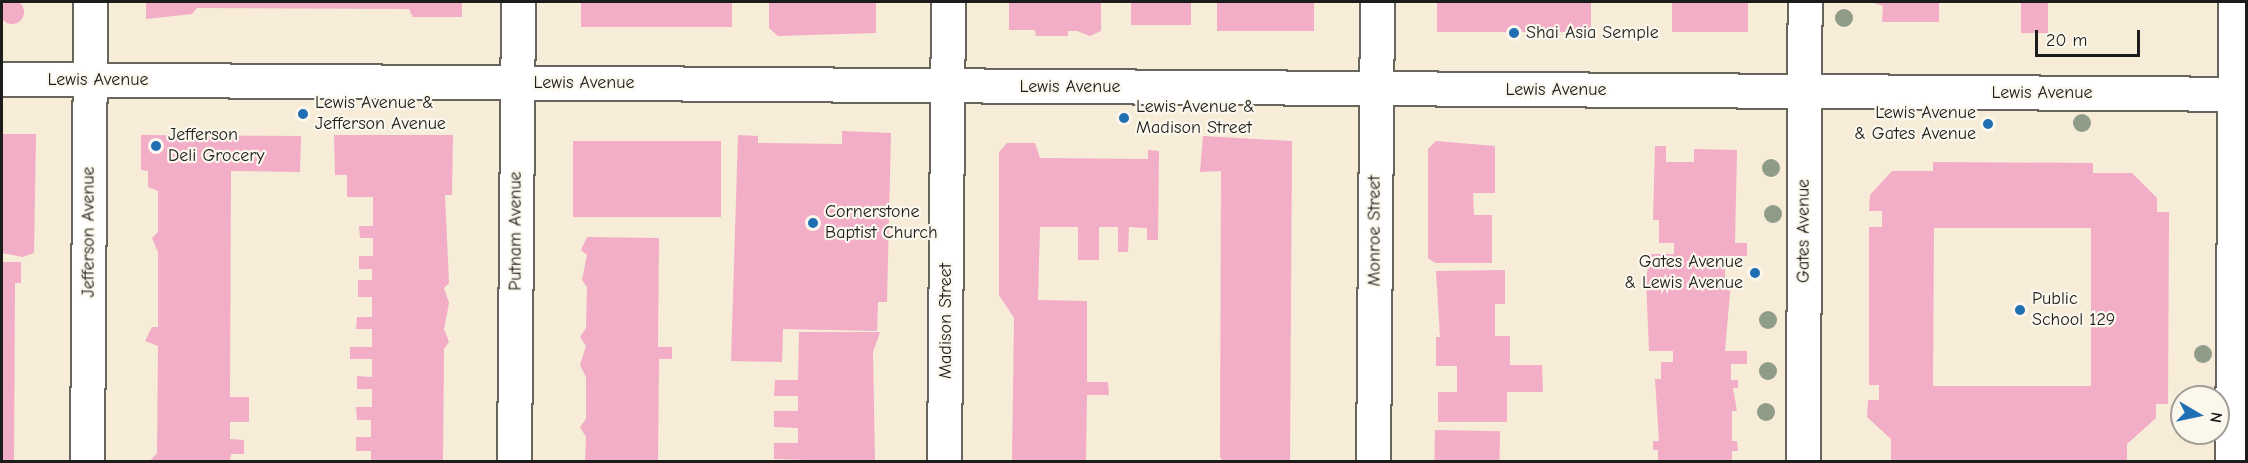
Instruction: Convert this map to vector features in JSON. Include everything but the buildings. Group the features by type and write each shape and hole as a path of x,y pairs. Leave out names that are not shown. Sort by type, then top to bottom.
{"street":[{"name":"Jefferson Avenue","path":"87,462 90,2"},
{"name":"Putnam Avenue","path":"514,462 518,2"},
{"name":"Madison Street","path":"945,462 948,2"},
{"name":"Monroe Street","path":"1373,462 1377,2"},
{"name":"Gates Avenue","path":"1803,462 1805,2"},
{"path":"2232,462 2240,94 2235,2"},
{"name":"Lewis Avenue","path":"2,79 2240,94"}],"place":[{"name":"Shai Asia Semple","path":"1514,33"},
{"name":"Lewis Avenue & Jefferson Avenue","path":"303,114"},
{"name":"Lewis Avenue & Madison Street","path":"1124,118"},
{"name":"Lewis Avenue & Gates Avenue","path":"1988,124"},
{"name":"Jefferson Deli Grocery","path":"156,146"},
{"name":"Cornerstone Baptist Church","path":"813,223"},
{"name":"Gates Avenue & Lewis Avenue","path":"1755,273"},
{"name":"Public School 129","path":"2020,310"}]}
